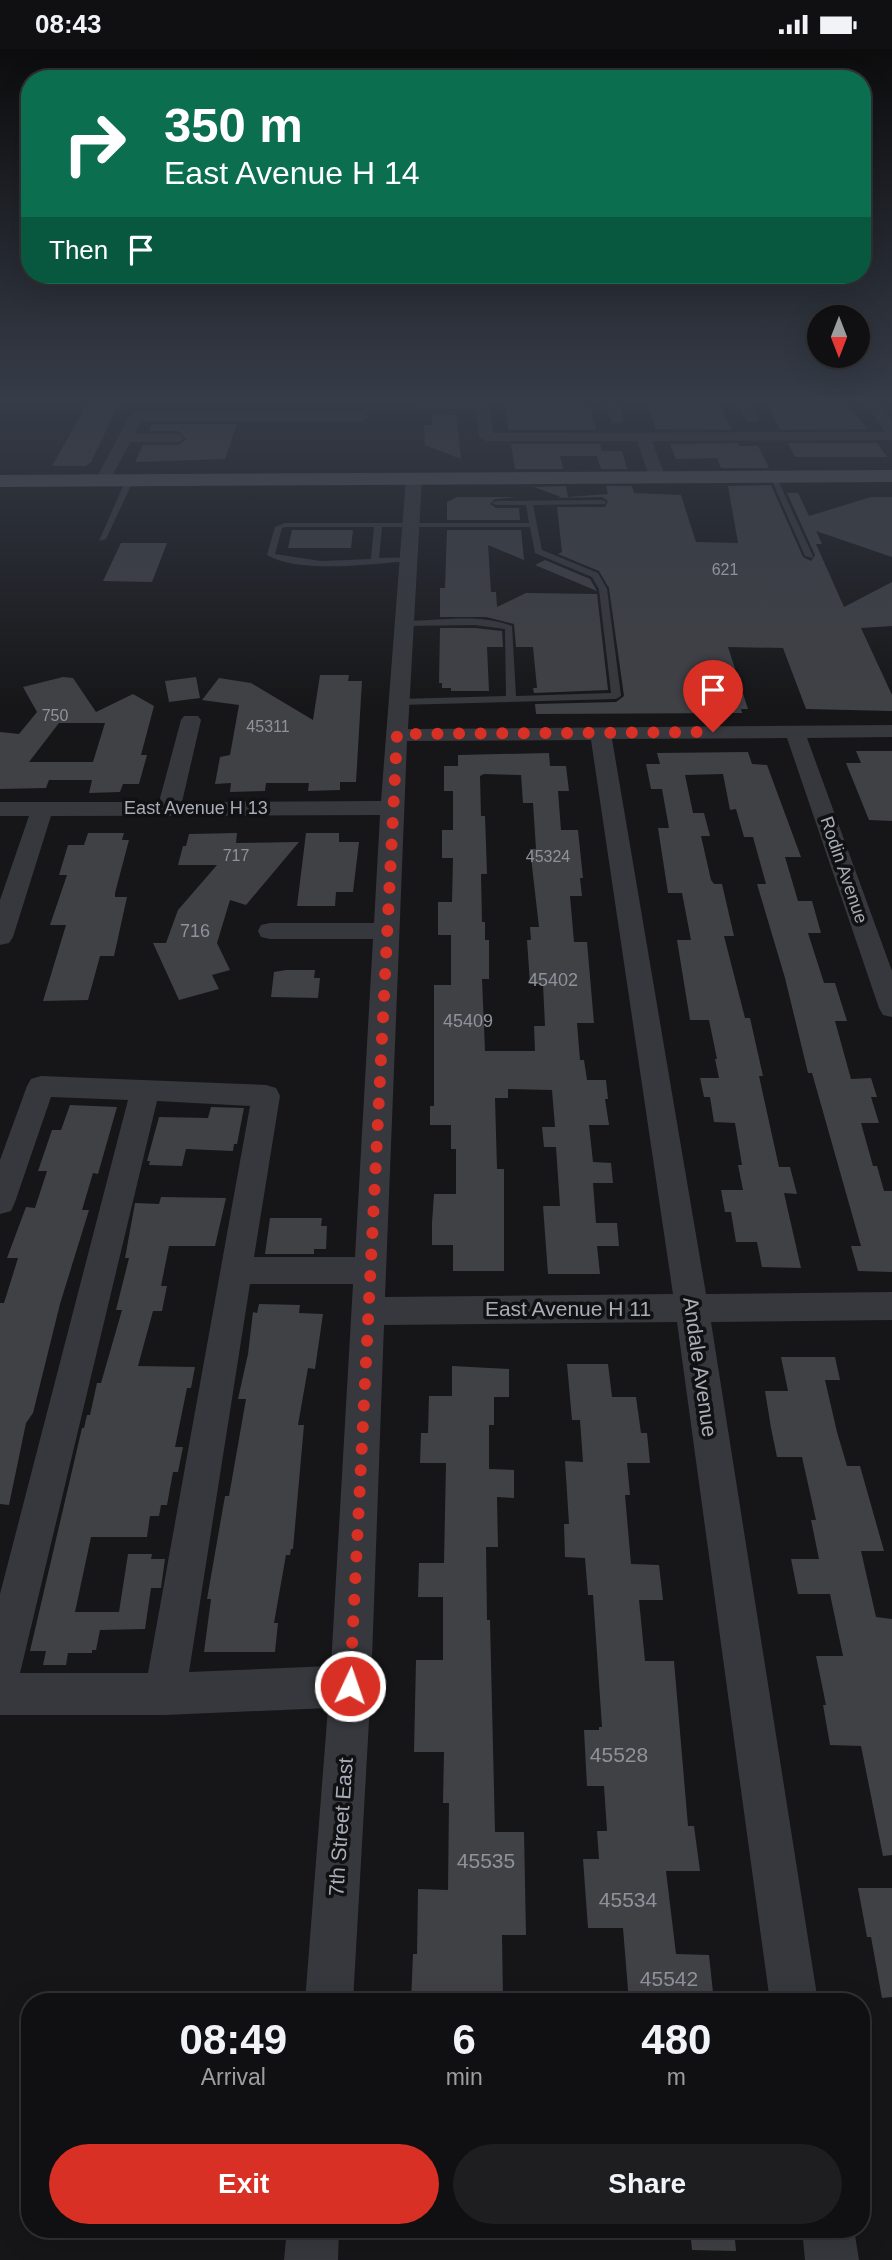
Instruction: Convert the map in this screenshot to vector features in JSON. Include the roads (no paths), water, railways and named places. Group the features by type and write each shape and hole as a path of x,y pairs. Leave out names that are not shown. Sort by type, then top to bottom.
{"street":[{"name":"7th Street East","path":"330,1993 350,1686 370,1311 392,808 412,504"},
{"path":"169,809 191,720"},
{"name":"Rodin Avenue","path":"795,731 892,1008"},
{"path":"397,734 892,731"},
{"name":"Andale Avenue","path":"600,732 692,1308 793,1993"},
{"name":"East Avenue H 13","path":"0,809 392,808"},
{"path":"0,937 42,809"},
{"path":"270,931 387,931"},
{"path":"0,1202 41,1086 266,1095 165,1694"},
{"path":"0,1673 13,1570 145,1090"},
{"path":"236,1271 372,1270"},
{"name":"East Avenue H 11","path":"370,1311 892,1306"},
{"path":"0,1694 165,1694 350,1686"},
{"path":"311,2260 312,2238"},
{"path":"829,2238 832,2260"}],"lane":[{"path":"102,539 118,504"},
{"path":"399,702 609,697 617,693 603,589 595,575 538,551 528,504"},
{"path":"785,504 809,556"},
{"path":"375,561 378,524"},
{"path":"408,559 319,563 288,560 271,555 279,527 285,525 531,525"},
{"path":"404,624 506,625 509,628 511,699"}]}
